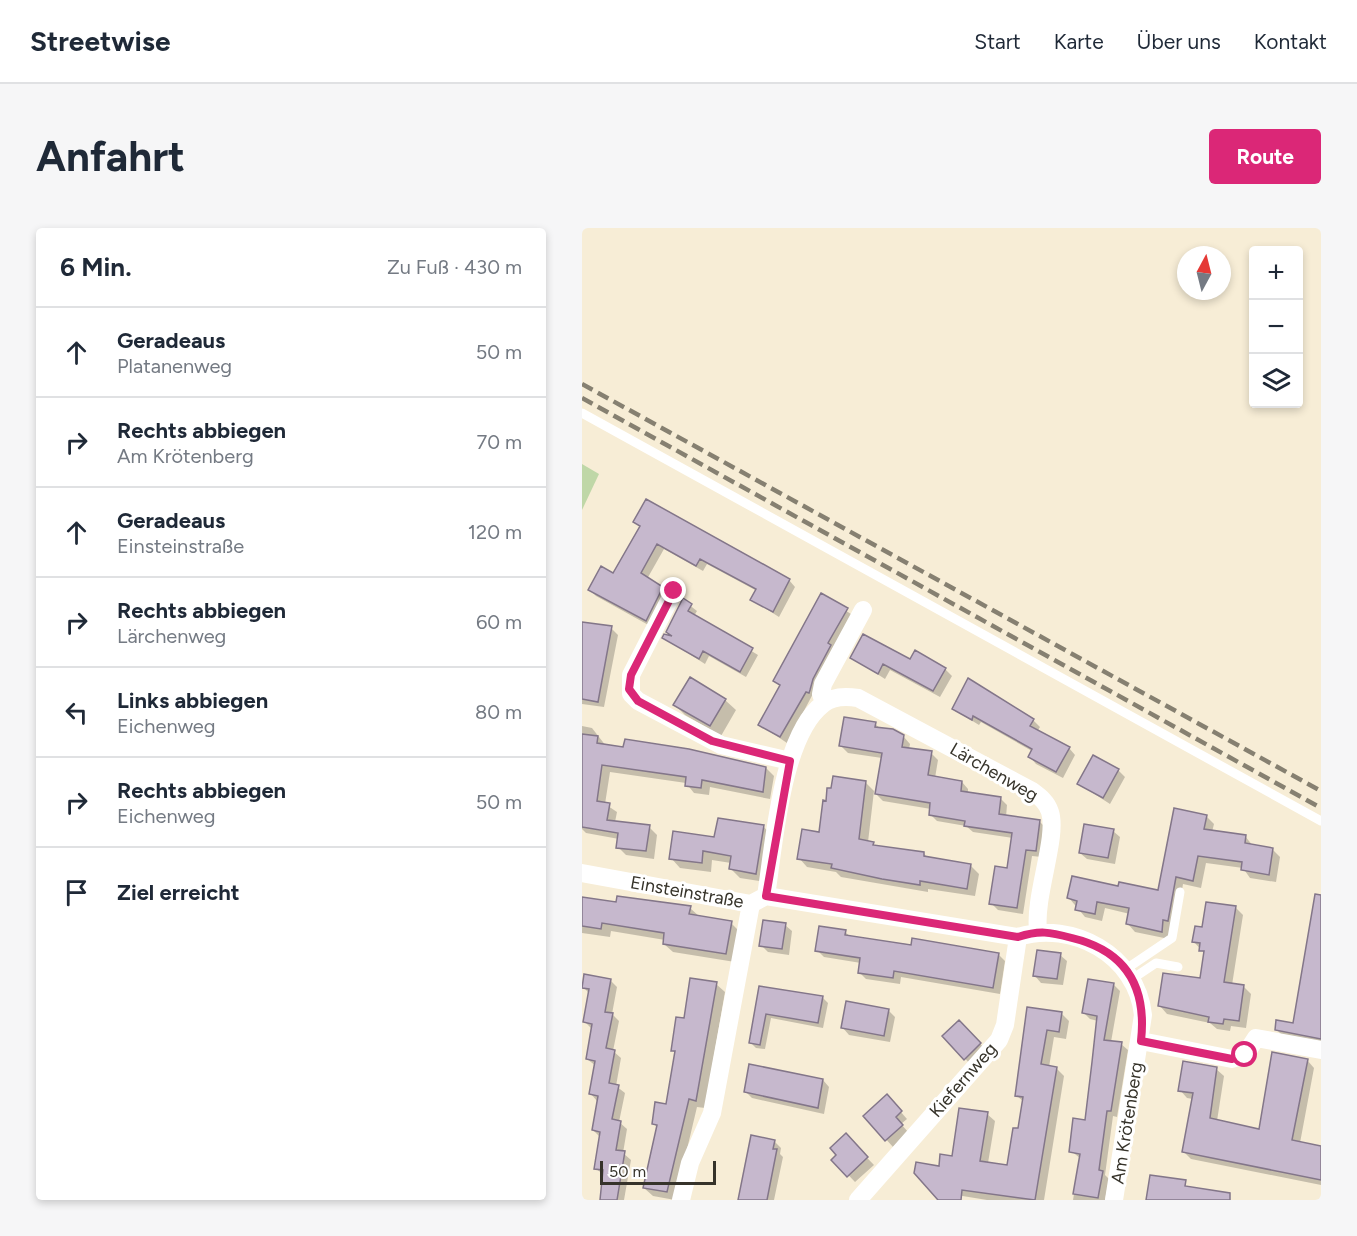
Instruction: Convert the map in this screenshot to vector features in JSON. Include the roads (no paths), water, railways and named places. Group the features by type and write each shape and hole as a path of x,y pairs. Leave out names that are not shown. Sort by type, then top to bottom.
{"street":[{"path":"674,591 631,675 631,694 638,701 712,741 790,761"},
{"path":"681,1200 690,1163 712,1113 790,761 809,719 824,703 821,694 824,684 863,610"},
{"name":"Lärchenweg","path":"824,703 845,696 867,701 1040,797 1049,808 1052,822 1038,905 1038,930"},
{"name":"Einsteinstraße","path":"582,873 1018,937 1038,930"},
{"name":"Am Krötenberg","path":"1038,930 1103,948 1129,974 1142,1006 1141,1041 1114,1200"},
{"name":"Kiefernweg","path":"858,1200 996,1045 1005,1025 1018,937"},
{"path":"1141,1041 1232,1059 1245,1055 1257,1038 1321,1050"}],"lane":[{"path":"582,413 1321,820"},
{"path":"1129,974 1172,938 1180,892"},
{"path":"1129,974 1156,963 1178,967"}],"railway":[{"path":"582,384 1321,791"},
{"path":"582,398 1321,808"}]}
